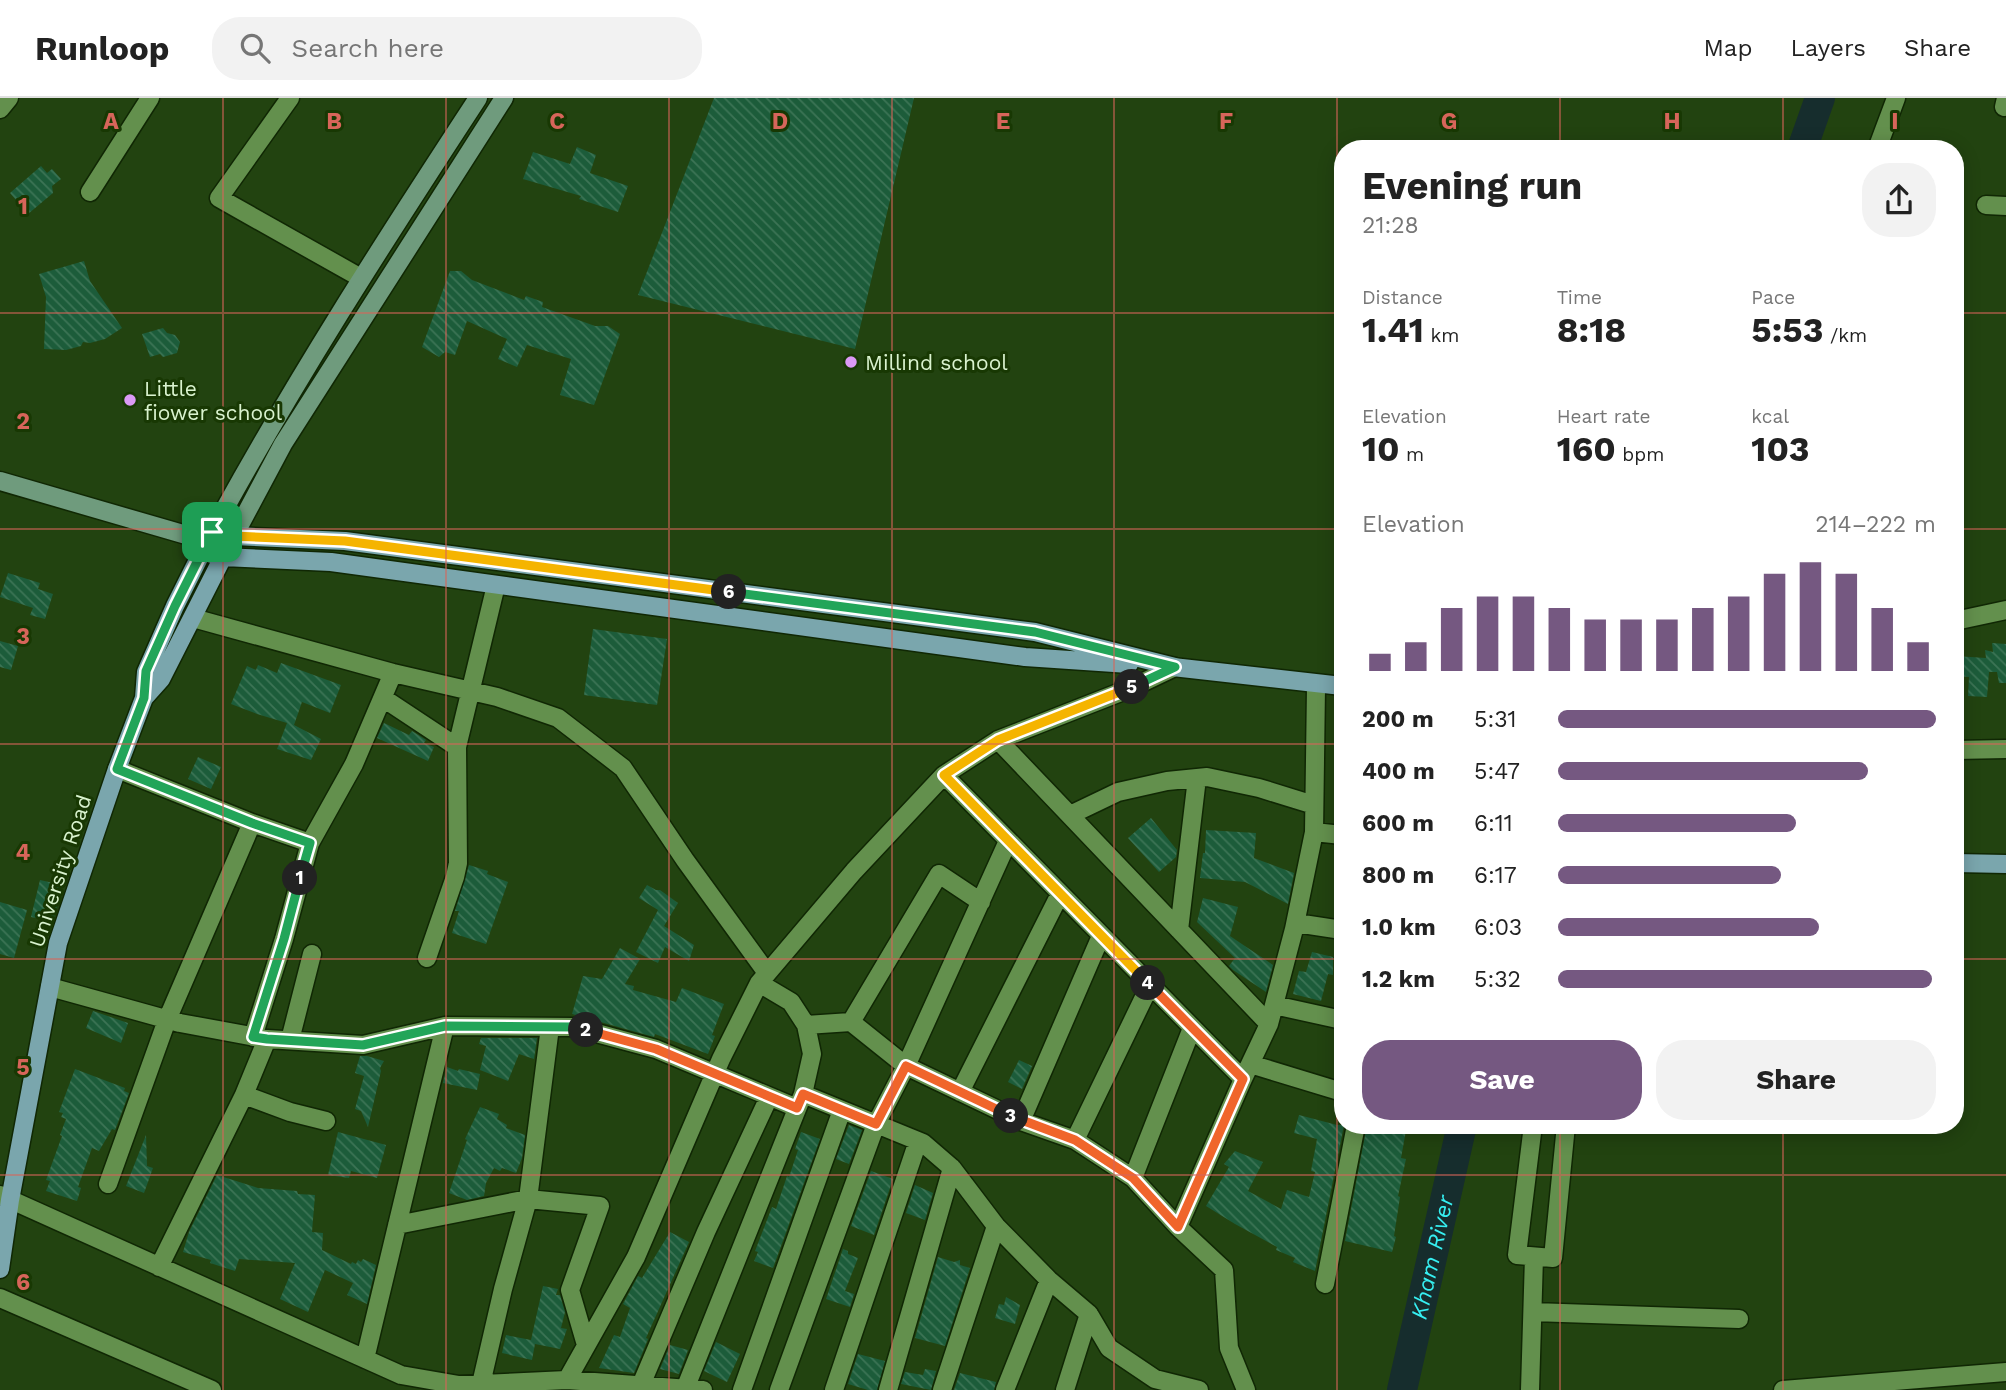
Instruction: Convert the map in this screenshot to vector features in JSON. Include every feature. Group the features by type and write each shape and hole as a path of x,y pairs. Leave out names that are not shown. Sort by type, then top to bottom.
{"main road":[{"path":"207,541 233,536 345,541 1035,632 1175,667"},
{"name":"University Road","path":"144,698 161,679 233,536"},
{"path":"207,541 223,557 331,562 1025,657 1175,667 1334,685"},
{"name":"University Road","path":"0,1269 5,1198 58,943 144,698 146,671 207,541"},
{"path":"1289,680 1334,694"},
{"path":"1964,863 2006,864"}],"street":[{"path":"0,109 9,98"},
{"path":"90,192 150,98"},
{"path":"290,98 219,198 361,278"},
{"path":"0,481 207,541 243,475 361,278 478,98"},
{"path":"233,536 283,444 504,98"},
{"path":"1880,140 1896,98"},
{"path":"1986,205 2006,206"},
{"path":"427,958 458,863 457,747 496,584"},
{"path":"1964,619 2006,610"},
{"path":"5,1198 401,1375 455,1387 567,1380 694,1389 800,1101 812,1054 806,1025 790,1002 763,978 622,768 558,718 497,697 393,673 193,618"},
{"path":"567,1380 636,1257 714,1074 763,978 854,871 944,775 998,740 1131,688 1175,667"},
{"path":"159,1267 244,1095 310,843 354,764 393,673"},
{"path":"1178,1227 1269,1024 1296,923 1314,832 1316,688"},
{"path":"383,698 457,747"},
{"path":"998,740 1269,1024"},
{"path":"1964,750 2006,748"},
{"path":"117,769 310,843"},
{"path":"944,775 1192,1028 1246,1072 1334,1090"},
{"path":"1070,815 1118,792 1167,781 1207,777 1314,805"},
{"path":"1179,930 1197,778"},
{"path":"108,1184 167,1020 252,823"},
{"path":"1314,832 1334,834"},
{"path":"779,1390 876,1124 906,1066 1008,841"},
{"path":"850,1022 939,874 981,902"},
{"path":"960,1092 1060,894"},
{"path":"1296,923 1334,929"},
{"path":"1021,1121 1101,936"},
{"path":"290,1040 312,954"},
{"path":"1075,1140 1150,985"},
{"path":"50,988 167,1020 260,1038 363,1045 445,1026 573,1027 656,1049 769,1097 842,1110 923,1143 952,1168 996,1226 1049,1280 1089,1314 1109,1348 1155,1379 1199,1390"},
{"path":"1274,1005 1334,1018"},
{"path":"806,1025 850,1022 906,1066 1021,1121 1075,1140 1133,1178 1178,1227 1224,1270 1229,1348 1246,1390"},
{"path":"365,1359 445,1026"},
{"path":"481,1384 528,1199 550,1027"},
{"path":"1133,1178 1192,1028"},
{"path":"244,1095 290,1112 326,1121"},
{"path":"641,1385 706,1232 769,1097"},
{"path":"741,1390 842,1110"},
{"path":"1325,1284 1354,1134"},
{"path":"1532,1134 1517,1255 1553,1258 1565,1134"},
{"path":"834,1390 918,1141"},
{"path":"888,1390 952,1168"},
{"path":"397,1226 528,1199 600,1206 570,1290 586,1345"},
{"path":"942,1390 996,1226"},
{"path":"1530,1390 1534,1256"},
{"path":"1004,1390 1049,1280"},
{"path":"0,1298 212,1390"},
{"path":"1533,1312 1739,1319"},
{"path":"1065,1390 1089,1314"},
{"path":"1783,1390 1875,1386 2006,1371"},
{"path":"165,1390 172,1373"}],"building":[{"path":"714,98 914,98 855,349 638,295"},
{"path":"577,147 596,155 590,173 628,186 618,212 579,199 581,196 523,179 533,152 570,164"},
{"path":"41,166 47,173 52,169 61,179 52,186 53,193 28,214 10,193"},
{"path":"84,261 90,281 122,328 105,339 83,342 81,346 66,350 44,349 46,297 39,274"},
{"path":"450,271 461,271 472,280 524,300 526,296 543,302 542,307 595,326 608,326 620,334 594,405 560,395 571,359 527,345 517,367 498,359 507,339 467,321 455,355 445,352 439,357 422,347"},
{"path":"163,328 167,333 175,335 180,342 177,353 150,357 142,334"},
{"path":"8,573 40,583 38,589 53,594 45,619 30,615 33,608 0,597"},
{"path":"593,629 667,639 657,705 584,695"},
{"path":"0,641 18,646 11,670 0,667"},
{"path":"1992,643 2006,644 2006,683 1999,683 1997,672 1989,672 1987,697 1968,696 1969,677 1964,677 1964,657 1986,658 1985,650 1993,652"},
{"path":"281,663 341,685 330,713 302,702 294,725 321,739 311,760 277,749 287,723 231,704 247,666 256,670 258,665 277,673"},
{"path":"384,723 409,735 412,731 426,740 424,743 434,747 428,761 377,738"},
{"path":"198,757 221,767 211,789 188,779"},
{"path":"1151,818 1177,850 1176,857 1159,872 1128,838"},
{"path":"1206,830 1256,833 1254,858 1294,873 1288,904 1245,882 1200,878"},
{"path":"469,865 508,882 486,944 452,933 459,911 455,911"},
{"path":"40,880 62,885 53,922 31,917"},
{"path":"647,885 660,890 678,903 664,926 694,945 689,961 665,947 658,963 636,952 658,910 639,898"},
{"path":"1203,898 1238,907 1230,936 1273,965 1266,992 1229,966 1235,958 1197,922"},
{"path":"0,902 27,910 14,958 0,954"},
{"path":"620,948 640,959 625,984 634,986 633,990 676,1002 682,988 724,1004 708,1054 655,1034 654,1037 572,1014 583,976 602,979"},
{"path":"1312,952 1333,957 1333,975 1328,974 1321,1001 1293,994 1299,971 1306,972"},
{"path":"93,1011 128,1023 121,1043 86,1028"},
{"path":"481,1038 537,1038 534,1059 519,1054 508,1081 480,1070 486,1046 479,1044"},
{"path":"360,1056 384,1061 380,1068 368,1127 361,1111 355,1109 364,1076 355,1073"},
{"path":"1019,1060 1032,1066 1022,1089 1008,1082"},
{"path":"447,1067 480,1074 477,1090 443,1083"},
{"path":"75,1069 125,1088 124,1091 129,1093 115,1130 112,1129 99,1151 92,1148 78,1187 81,1188 77,1201 46,1191 50,1181 46,1180 66,1119 61,1117 63,1113 59,1112"},
{"path":"480,1107 499,1114 497,1119 507,1125 506,1128 525,1135 522,1158 516,1173 494,1168 486,1183 484,1196 467,1200 449,1193 467,1140 465,1139"},
{"path":"1299,1115 1334,1124 1334,1134 1342,1134 1315,1271 1293,1262 1295,1258 1276,1250 1277,1247 1206,1206 1229,1167 1224,1164 1235,1151 1263,1162 1248,1191 1281,1209 1287,1190 1309,1197 1315,1172 1311,1171 1317,1139 1294,1133"},
{"path":"849,1125 862,1130 849,1164 836,1159"},
{"path":"338,1132 386,1145 377,1178 351,1171 349,1178 328,1175"},
{"path":"801,1132 820,1139 773,1268 754,1261 758,1252 755,1251 772,1207 776,1209 787,1176 789,1177"},
{"path":"1365,1134 1405,1134 1401,1158 1406,1159 1398,1196 1396,1237 1392,1252 1345,1241"},
{"path":"146,1135 147,1166 153,1168 144,1193 126,1186"},
{"path":"871,1171 893,1179 874,1235 851,1226"},
{"path":"217,1175 258,1188 315,1195 312,1232 323,1233 322,1250 351,1264 363,1259 376,1265 367,1304 347,1295 353,1283 325,1270 308,1312 280,1299 295,1263 239,1259 235,1271 183,1252 189,1232"},
{"path":"915,1185 933,1193 925,1220 906,1213"},
{"path":"670,1232 689,1242 646,1338 648,1339 634,1373 599,1368 614,1335 620,1337 630,1308 623,1304 638,1276 642,1278"},
{"path":"843,1249 858,1258 845,1291 854,1294 850,1307 826,1299"},
{"path":"938,1257 954,1262 960,1260 960,1265 970,1268 945,1346 915,1338"},
{"path":"543,1286 558,1289 556,1295 560,1295 565,1312 561,1328 567,1329 560,1349 535,1344 532,1360 502,1353 506,1335 531,1340"},
{"path":"1006,1297 1020,1305 1015,1324 995,1318 999,1304 1004,1305"},
{"path":"716,1342 740,1354 727,1382 704,1371"},
{"path":"670,1345 688,1350 679,1374 660,1369"},
{"path":"858,1354 885,1361 877,1390 848,1384"},
{"path":"925,1369 936,1371 931,1390 901,1384 905,1372 923,1375"},
{"path":"960,1373 996,1382 994,1390 954,1390"}],"waterway":[{"name":"Kham River","path":"1805,140 1820,98"},
{"name":"Kham River","path":"1402,1390 1460,1134"}],"place":[{"name":"Millind school","path":"851,362"},
{"name":"Little fiower school","path":"130,400"}],"route":[{"path":"212,532 233,536 345,541 1035,632 1175,667 1131,688 998,740 944,775 1243,1079 1178,1227 1133,1178 1075,1140 1021,1121 906,1066 876,1124 803,1094 797,1108 656,1049 573,1027 445,1026 363,1045 253,1037 284,939 310,843 117,769 144,698 146,671 212,532"}]}
